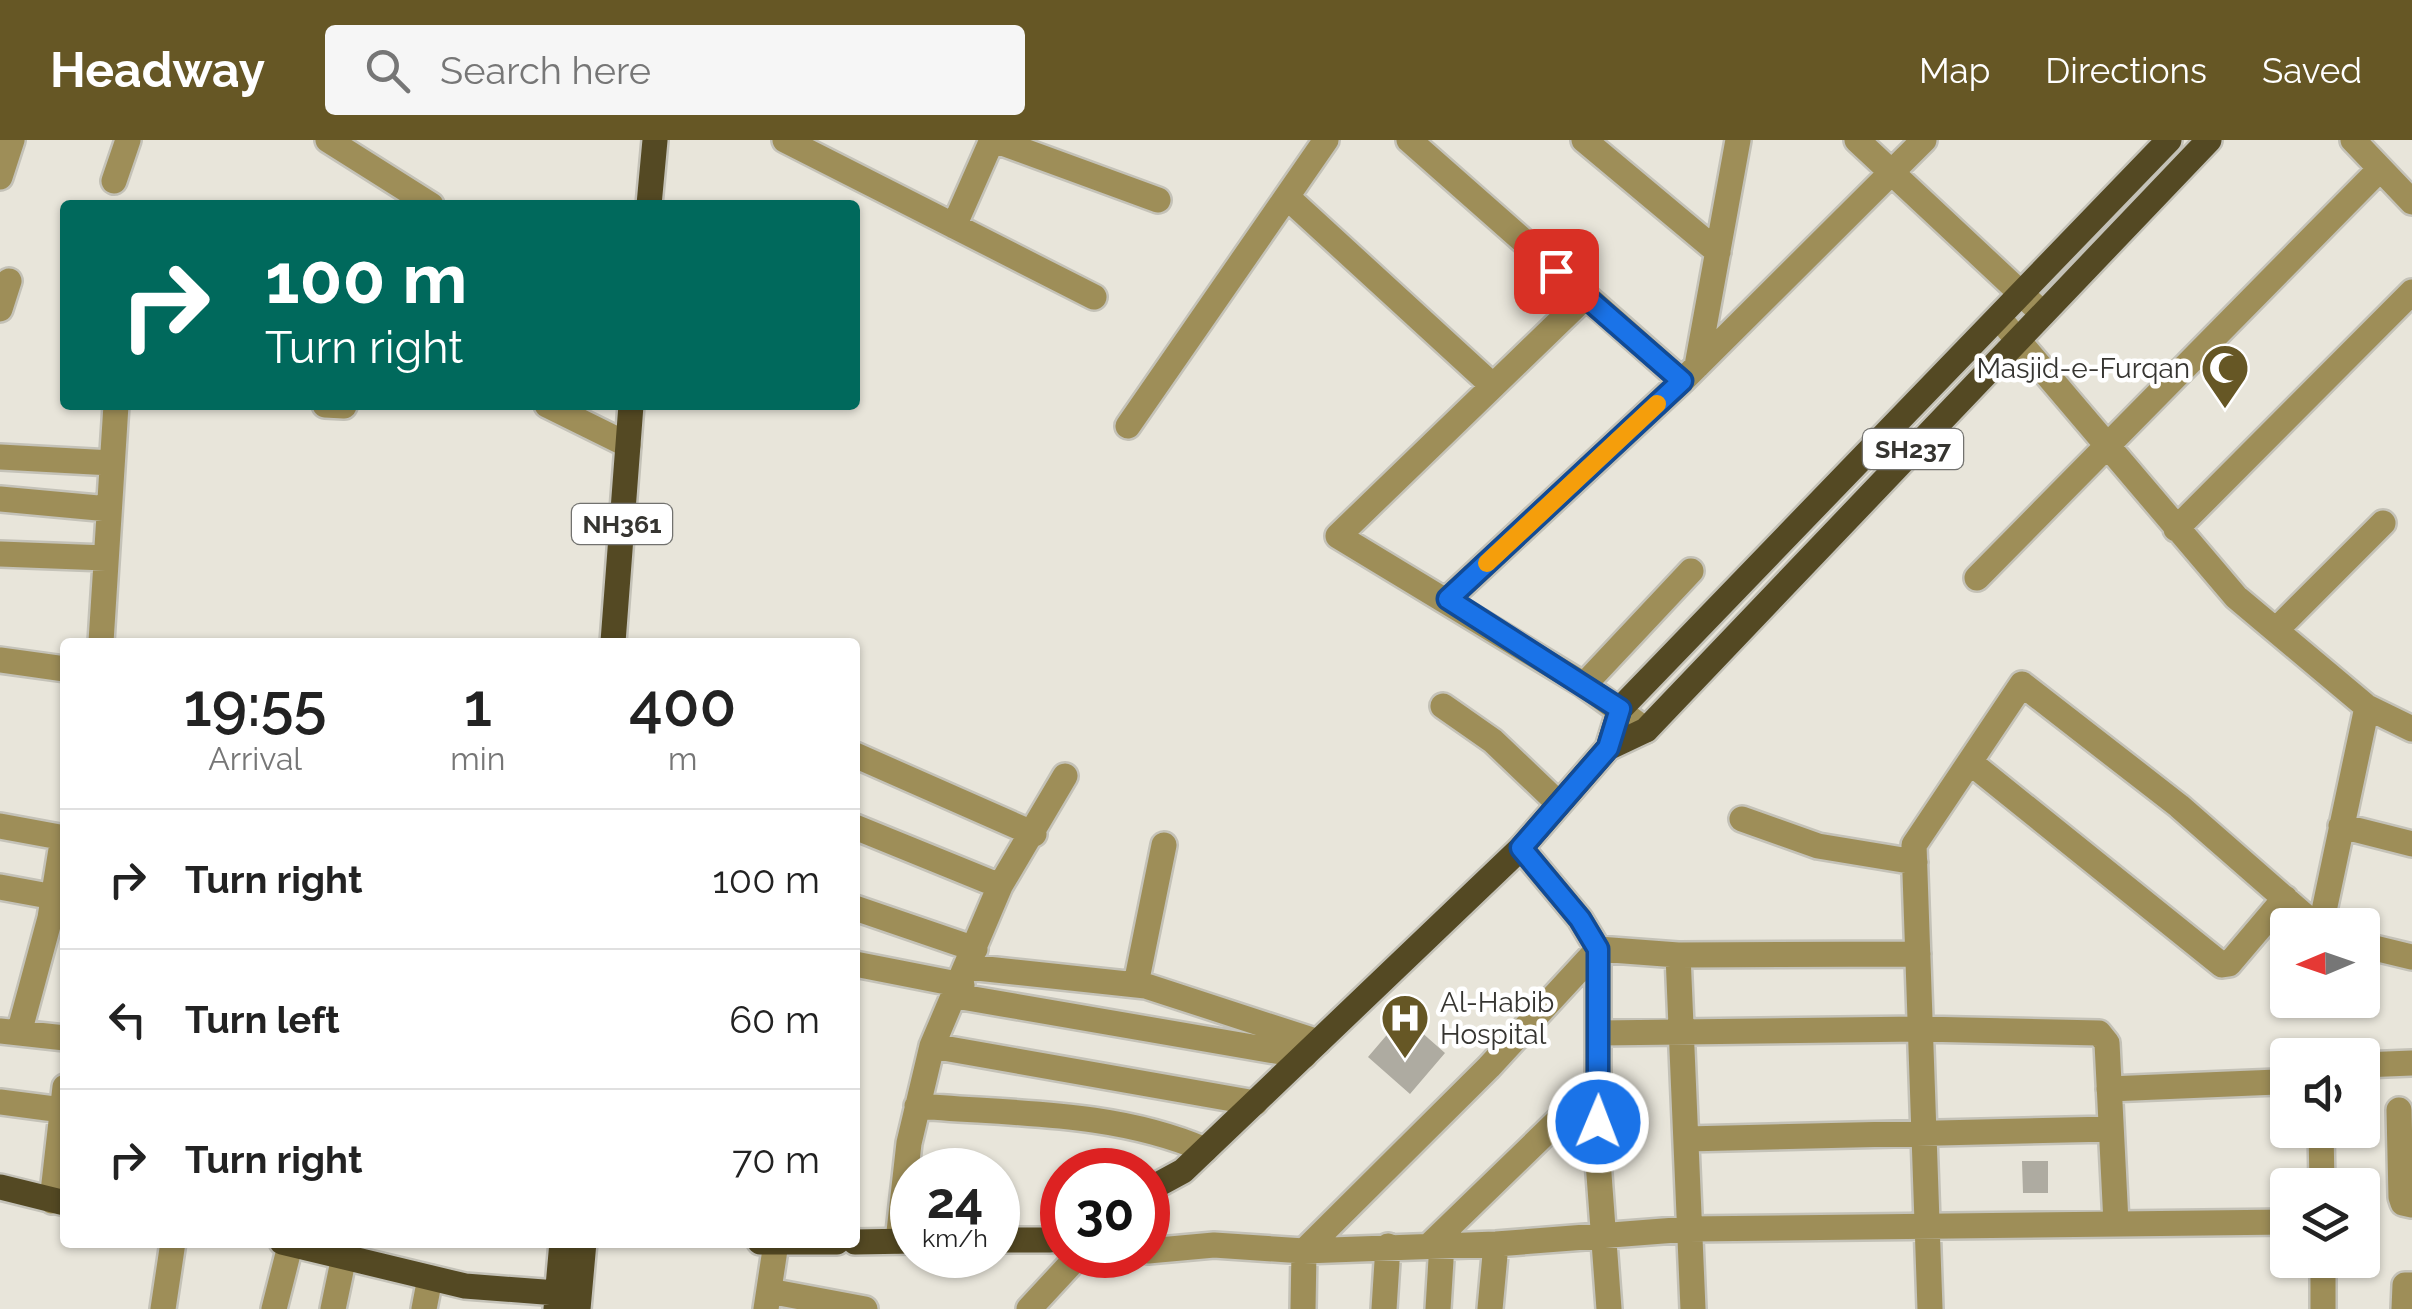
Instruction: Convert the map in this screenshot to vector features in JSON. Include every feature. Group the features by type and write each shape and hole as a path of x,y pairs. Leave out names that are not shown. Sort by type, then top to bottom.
{"main road":[{"path":"649,200 655,140"},
{"path":"664,200 670,140"},
{"name":"SH237","path":"1608,748 1620,709 2168,140"},
{"name":"SH237","path":"1170,1178 1183,1171 1521,848 1608,748 1646,730 2210,140"},
{"name":"NH361","path":"613,638 631,410"},
{"path":"628,638 647,410"},
{"path":"0,1187 58,1202"},
{"path":"860,1242 890,1241"},
{"path":"562,1248 564,1304"},
{"path":"564,1304 582,1248"},
{"path":"345,1251 480,1298 564,1304"}],"street":[{"path":"0,177 12,140"},
{"path":"114,181 128,140"},
{"path":"328,140 370,150 425,200"},
{"path":"785,140 1094,297"},
{"path":"954,226 993,140 1158,200"},
{"path":"1128,426 1326,140"},
{"path":"1409,140 1585,297 1689,373"},
{"path":"1584,140 1718,252"},
{"path":"1689,373 1718,252 1738,140"},
{"path":"1857,140 2042,313"},
{"path":"1448,599 1689,373 1924,140"},
{"path":"2353,140 2411,199"},
{"path":"1977,578 2380,168"},
{"path":"1287,197 1493,386"},
{"path":"0,309 9,282"},
{"path":"2176,529 2412,292"},
{"path":"1585,297 1338,536 1448,599 1584,685 1646,730"},
{"path":"2000,318 2236,597 2367,707 2412,726"},
{"path":"101,638 116,410"},
{"path":"557,410 628,445"},
{"path":"0,458 112,464"},
{"path":"0,499 109,509"},
{"path":"2276,630 2383,523"},
{"path":"0,554 106,558"},
{"path":"1584,685 1690,571"},
{"path":"0,660 60,668"},
{"path":"1930,1309 1914,845 2022,684 2178,806 2297,908"},
{"path":"1443,706 1493,741 1558,804"},
{"path":"2322,908 2367,707"},
{"path":"860,757 1034,834"},
{"path":"1971,763 2222,965 2229,964 2285,898"},
{"path":"914,1148 918,1106 932,1046 1000,886 1066,776"},
{"path":"1742,819 1818,846 1915,862"},
{"path":"0,826 60,837"},
{"path":"2341,826 2412,844"},
{"path":"860,829 1000,886"},
{"path":"1136,984 1164,845"},
{"path":"1521,848 1580,919 1598,949 1598,1161 1610,1309"},
{"path":"60,861 54,896 9,1032 60,1037"},
{"path":"0,887 54,896"},
{"path":"860,911 965,974 1311,1049"},
{"path":"1598,949 1678,955 1918,954"},
{"path":"1303,1309 1304,1252 1489,1067 1598,949"},
{"path":"2380,949 2412,957"},
{"path":"1678,955 1693,1309"},
{"path":"860,964 1136,984 1311,1049"},
{"path":"1599,1033 1920,1028 2099,1033 2107,1043 2116,1223"},
{"path":"932,1046 1254,1103"},
{"path":"2380,1064 2412,1063"},
{"path":"1438,1309 1437,1243 1598,1082"},
{"path":"2109,1088 2270,1082"},
{"path":"0,1102 60,1099"},
{"path":"918,1106 1090,1118 1159,1130 1204,1150"},
{"path":"2398,1110 2401,1197 2403,1203 2412,1205"},
{"path":"1686,1139 2111,1130"},
{"path":"58,1202 60,1168"},
{"path":"1170,1249 1214,1245 1304,1252 1437,1243 1496,1244 1689,1229 2270,1222"},
{"path":"1490,1309 1496,1244"},
{"path":"1384,1309 1388,1246"},
{"path":"163,1309 172,1248"},
{"path":"274,1309 287,1248"},
{"path":"775,1248 767,1300 865,1309"},
{"path":"333,1309 345,1251"},
{"path":"424,1309 430,1278"},
{"path":"1029,1309 1056,1278"},
{"path":"1059,1278 1060,1309"},
{"path":"2323,1278 2323,1309"},
{"path":"2404,1309 2405,1285 2412,1285"}],"building":[{"path":"1403,1016 1445,1053 1410,1094 1368,1057"},
{"path":"2022,1161 2048,1161 2048,1193 2023,1193"}],"slow traffic":[{"path":"1487,563 1657,404"}],"place":[{"name":"Masjid-e-Furqan","path":"2225,410"},
{"name":"Al-Habib Hospital","path":"1405,1060"}],"route":[{"path":"1556,271 1682,381 1448,599 1620,709 1608,748 1521,848 1580,919 1598,949 1598,1122"}]}
